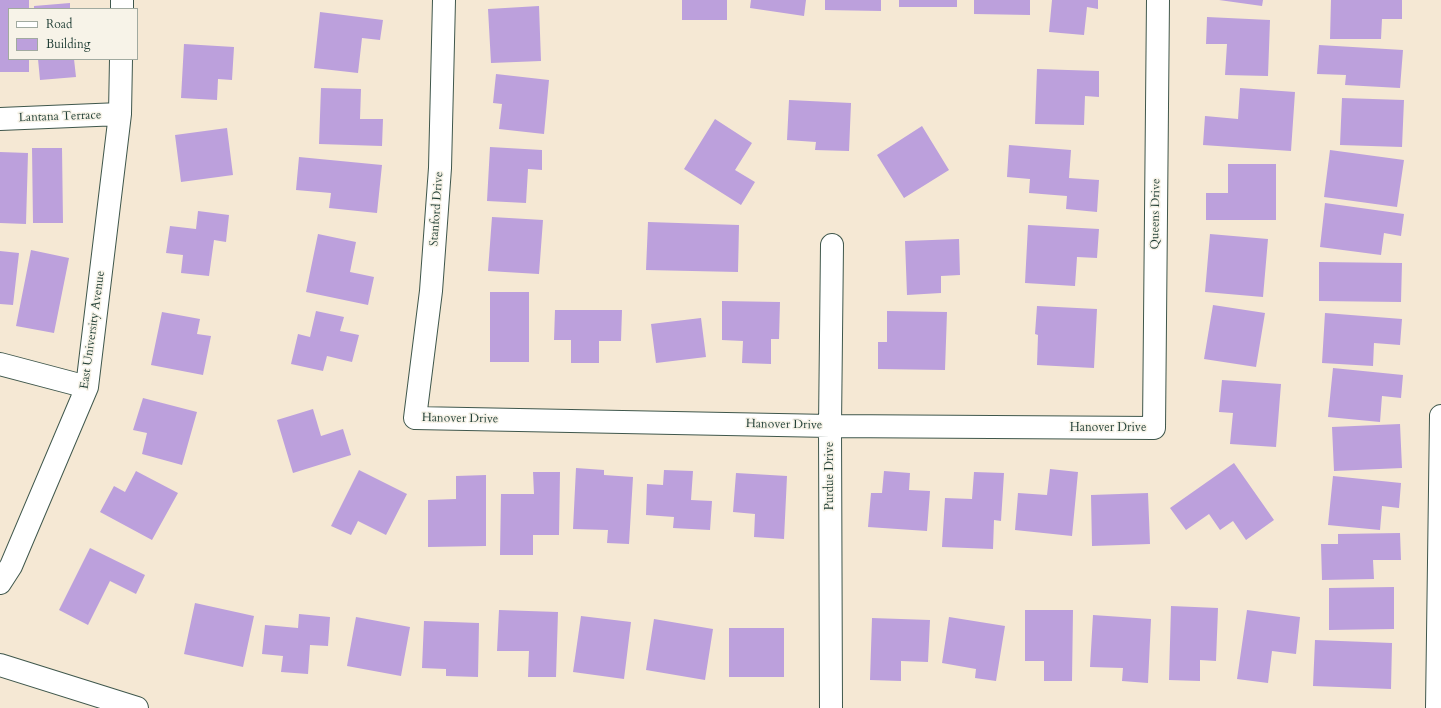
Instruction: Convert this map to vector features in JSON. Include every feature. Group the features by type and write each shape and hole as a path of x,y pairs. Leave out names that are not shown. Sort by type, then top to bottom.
{"street":[{"name":"Stanford Drive","path":"415,418 431,291 440,168 444,0"},
{"name":"Queens Drive","path":"1154,428 1158,0"},
{"name":"East University Avenue","path":"4,568 88,387 120,114 121,60"},
{"name":"Lantana Terrace","path":"0,119 120,114"},
{"name":"Purdue Drive","path":"831,708 830,426 832,244"},
{"path":"0,364 88,387"},
{"path":"1437,708 1441,416"},
{"name":"Hanover Drive","path":"415,418 830,426 1154,428"},
{"path":"0,665 137,708"}],"building":[{"path":"0,0 29,0 29,8 8,8 8,60 29,60 29,72 0,72"},
{"path":"682,0 727,0 727,20 682,20"},
{"path":"751,0 806,0 804,16 750,8"},
{"path":"825,0 881,0 881,11 825,10"},
{"path":"899,0 957,0 957,7 899,7"},
{"path":"974,0 1030,0 1030,15 974,14"},
{"path":"1052,0 1098,0 1098,9 1087,7 1084,35 1049,32"},
{"path":"1219,0 1263,0 1262,6"},
{"path":"1331,0 1402,0 1402,19 1382,19 1381,39 1330,39"},
{"path":"70,3 70,8 34,8 34,6"},
{"path":"539,6 541,61 491,63 488,9"},
{"path":"320,12 383,20 380,40 362,38 358,73 314,68"},
{"path":"1207,17 1270,20 1268,76 1225,75 1227,44 1206,44"},
{"path":"184,44 234,47 232,80 218,79 217,100 181,98"},
{"path":"1319,45 1403,50 1400,88 1345,85 1346,75 1317,74"},
{"path":"38,60 74,60 76,77 40,80"},
{"path":"1037,69 1099,71 1099,97 1085,96 1084,125 1035,124"},
{"path":"496,74 549,80 544,134 499,129 502,104 493,103"},
{"path":"321,88 361,89 360,119 383,119 382,146 319,144"},
{"path":"1240,88 1295,92 1291,151 1203,145 1205,116 1238,119"},
{"path":"1342,98 1404,100 1402,147 1340,145"},
{"path":"789,100 851,103 849,151 815,150 816,142 787,140"},
{"path":"715,119 752,143 735,170 755,182 741,205 684,169"},
{"path":"922,126 949,170 904,198 877,155"},
{"path":"227,128 233,175 181,182 175,135"},
{"path":"1009,145 1071,150 1069,178 1099,180 1097,212 1066,209 1067,196 1029,193 1030,179 1007,177"},
{"path":"490,147 542,150 542,170 528,169 526,203 487,201"},
{"path":"32,148 62,148 63,223 33,223"},
{"path":"1330,150 1404,160 1397,207 1324,197"},
{"path":"0,152 28,153 26,224 0,223"},
{"path":"299,157 382,165 377,213 329,208 331,193 296,190"},
{"path":"1228,164 1276,164 1276,220 1206,220 1206,193 1228,193"},
{"path":"1325,203 1404,214 1401,236 1384,233 1381,255 1320,247"},
{"path":"198,211 229,215 226,242 214,240 209,276 181,273 183,255 166,253 170,226 196,229"},
{"path":"492,217 543,220 539,274 488,271"},
{"path":"648,222 739,225 738,272 646,270"},
{"path":"1028,225 1099,229 1097,258 1077,257 1075,286 1025,283"},
{"path":"318,234 356,242 350,272 374,277 368,305 306,292"},
{"path":"1210,234 1268,239 1263,297 1205,292"},
{"path":"959,239 960,275 941,276 941,293 907,295 905,241"},
{"path":"31,250 69,258 54,333 16,326"},
{"path":"0,251 19,253 13,305 0,304"},
{"path":"1319,262 1402,263 1401,302 1319,301"},
{"path":"490,292 529,292 529,362 490,362"},
{"path":"722,301 780,302 779,339 771,339 771,364 742,363 743,341 722,340"},
{"path":"1213,305 1265,313 1256,367 1204,359"},
{"path":"1037,306 1097,309 1094,368 1037,365 1038,335 1035,334"},
{"path":"555,310 622,310 621,341 599,341 599,363 571,363 571,340 554,340"},
{"path":"316,311 344,317 340,331 359,335 352,362 327,356 323,371 291,364 298,334 310,337"},
{"path":"887,311 947,312 945,370 878,369 878,342 887,342"},
{"path":"162,312 200,319 197,334 211,336 203,375 151,365"},
{"path":"1325,313 1402,319 1400,345 1374,343 1373,366 1322,363"},
{"path":"701,318 706,357 656,363 651,324"},
{"path":"1333,368 1403,375 1401,398 1382,396 1380,422 1328,417"},
{"path":"1222,380 1281,384 1276,447 1230,444 1233,413 1219,412"},
{"path":"143,398 197,412 182,465 142,454 147,433 133,430"},
{"path":"313,409 321,436 343,429 351,455 293,473 277,420"},
{"path":"1400,424 1402,468 1334,471 1332,427"},
{"path":"1234,463 1274,520 1246,540 1233,521 1220,530 1209,514 1186,530 1170,508"},
{"path":"576,468 604,470 604,475 633,477 629,544 607,543 608,530 573,529"},
{"path":"1050,469 1078,472 1072,536 1015,530 1018,493 1047,495"},
{"path":"359,470 407,494 386,535 358,521 351,535 331,526"},
{"path":"664,470 693,471 691,500 712,501 710,530 673,528 674,517 646,515 647,484 663,485"},
{"path":"136,471 178,493 152,540 100,512 114,486 125,492"},
{"path":"884,471 910,473 909,490 930,491 927,531 868,527 871,493 882,493"},
{"path":"533,472 560,472 559,535 533,535 533,555 500,555 501,494 534,494"},
{"path":"974,472 1004,473 1001,521 994,520 993,549 942,547 945,498 972,499"},
{"path":"736,473 787,476 784,539 754,537 755,514 733,512"},
{"path":"486,475 486,546 428,547 428,500 456,499 456,476"},
{"path":"1333,476 1401,483 1399,508 1382,506 1380,530 1328,525"},
{"path":"1148,493 1150,544 1092,546 1091,495"},
{"path":"1400,533 1401,560 1373,560 1374,579 1322,580 1321,544 1338,544 1338,534"},
{"path":"90,548 145,575 136,594 110,581 88,625 59,610"},
{"path":"1394,587 1394,629 1329,630 1329,588"},
{"path":"195,603 254,616 243,667 184,654"},
{"path":"1171,606 1218,608 1216,661 1200,660 1200,681 1169,680"},
{"path":"499,610 558,612 556,677 528,677 529,651 497,651"},
{"path":"1025,610 1073,610 1072,681 1044,681 1044,661 1025,661"},
{"path":"1247,610 1300,617 1296,654 1272,651 1268,683 1237,679"},
{"path":"299,614 330,617 328,646 310,645 308,674 281,672 283,656 262,654 265,625 298,628"},
{"path":"1093,615 1151,619 1148,683 1122,681 1123,668 1090,667"},
{"path":"581,616 631,622 624,679 573,672"},
{"path":"356,617 410,627 401,676 347,666"},
{"path":"949,617 1005,626 996,681 975,678 976,669 942,663"},
{"path":"872,618 930,620 928,662 901,661 901,681 870,680"},
{"path":"654,619 713,629 705,680 646,670"},
{"path":"424,621 479,623 478,677 446,676 446,669 422,668"},
{"path":"729,628 784,628 784,677 729,677"},
{"path":"1315,640 1392,643 1391,689 1313,686"}]}
